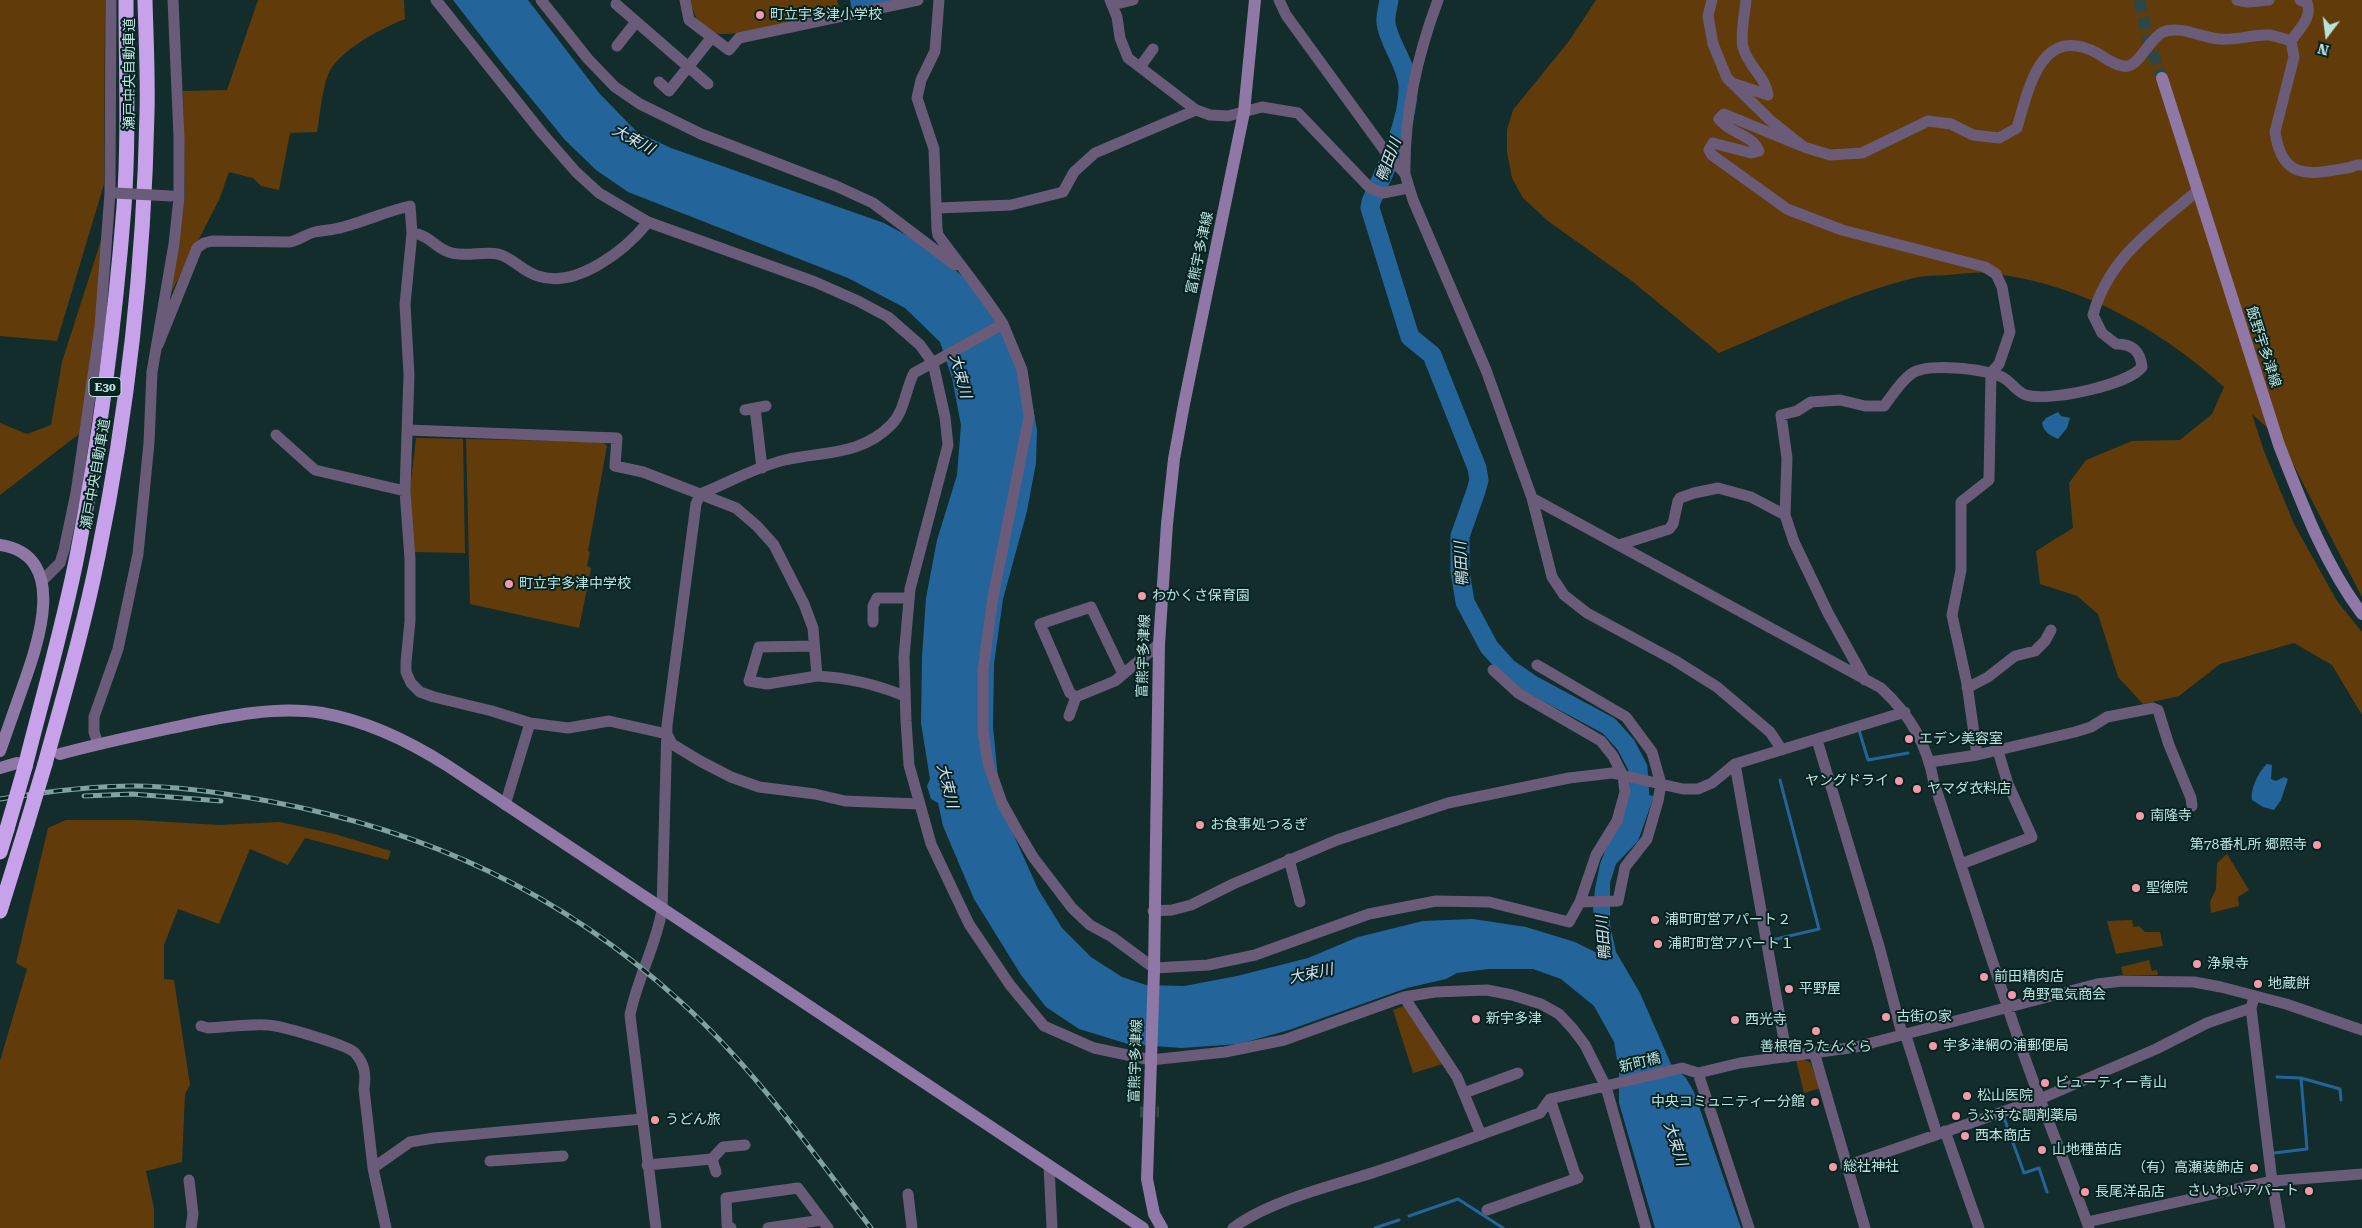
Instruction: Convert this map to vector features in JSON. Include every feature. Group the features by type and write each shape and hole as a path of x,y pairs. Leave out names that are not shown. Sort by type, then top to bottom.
{"highway":[{"name":"瀬戸中央自動車道","path":"0,852 8,829 21,765 78,551 106,375 124,205 127,111 126,0"},
{"name":"瀬戸中央自動車道","path":"0,910 45,764 83,627 98,556 126,395 136,304 143,206 147,112 146,0"}],"main road":[{"name":"富熊宇多津線","path":"1162,1228 1154,1214 1147,1179 1154,970 1153,911 1159,644 1167,524 1174,459 1244,112 1255,0"},
{"name":"飯野宇多津線","path":"2162,78 2279,445 2302,505 2326,558 2362,614"},
{"path":"0,544 11,546 25,555 36,566 42,581 41,629 0,751"},
{"path":"60,754 221,718 290,711 321,713 345,718 375,728 412,744 1143,1228"},
{"path":"0,768 21,765"}],"street":[{"path":"42,581 60,564 76,493 100,327 112,193 111,0"},
{"path":"158,345 160,314 174,244 179,138 173,0"},
{"path":"436,0 542,133 576,172 599,194 648,222 814,282 858,301 888,317 936,361 946,418 948,445 909,598 904,657 909,765 931,844 942,870 970,924 1010,985 1044,1026 1094,1048 1151,1055 1226,1052 1284,1040 1404,997 1435,992 1487,990 1541,1004 1559,1014 1581,1040 1606,1087 1646,1228"},
{"path":"541,0 588,59 615,87 640,104 701,134 873,202 964,272"},
{"path":"685,0 690,20 729,50 740,38 918,0"},
{"path":"939,0 935,51 921,80 917,98 934,149 938,235 964,272 985,296 1002,325 1022,370 1029,417 993,597 983,670 983,732 988,762 1002,803 1033,856 1072,908 1090,924 1112,937 1154,970 1208,965 1255,955 1370,914 1436,901 1489,902 1569,922 1580,902 1596,855 1617,821 1625,792 1623,776 1613,756 1601,741 1518,693 1493,670"},
{"path":"1134,0 1111,2 1117,17 1120,38 1128,58 1196,110 1210,115 1228,116 1262,107 1298,113 1370,188 1383,192 1408,188"},
{"path":"1279,0 1286,15 1385,151 1405,174"},
{"path":"1438,0 1424,36 1416,75 1404,148 1405,174 1408,188 1486,370 1532,498 1552,577 1564,595 1586,613 1674,660 1716,687 1770,732 1782,750"},
{"path":"1712,0 1708,16 1712,44 1731,82 1771,121 1804,147"},
{"path":"1731,82 1768,95 1767,85 1757,75 1743,47 1746,0"},
{"path":"2237,0 2248,2 2269,0"},
{"path":"2300,0 2307,3 2309,8 2308,16 2291,41 2294,56 2275,132 2277,144 2284,160 2294,170 2310,174 2350,168 2358,164 2362,165"},
{"path":"616,4 708,84"},
{"path":"617,46 636,22"},
{"path":"1976,754 1967,688 1952,615 1961,570 1960,502 1989,480 1990,373 1999,364 2010,332 2002,287 1996,274 1985,267 1842,230 1788,209 1712,155 1709,150 1713,143 1751,153 1759,151 1751,140 1724,126 1719,119 1724,114 1804,147 1830,155 1862,153 1928,121 1951,124 1973,135 1999,138 2017,128 2025,100 2044,58 2054,48 2066,45 2090,50 2118,65 2128,66 2134,62 2153,40 2163,32 2172,30 2219,39 2269,35 2291,41"},
{"path":"659,82 669,91 712,37"},
{"path":"1140,67 1153,49"},
{"path":"938,208 1011,205 1063,192 1074,172 1095,153 1196,110"},
{"path":"1865,680 1828,613 1794,542 1786,515 1787,458 1781,415 1797,411 1811,402 1840,400 1865,406 1884,406 1912,373 1930,368 1990,373 2004,378 2023,394 2036,398 2064,395 2108,385 2136,374 2142,367 2141,359 2135,348 2127,344 2116,344 2102,333 2093,315 2098,297 2126,252 2197,191"},
{"path":"112,193 175,197"},
{"path":"98,744 94,732 94,717 118,649 138,554 149,443 152,372 158,345 190,262 198,248 204,242 212,240 290,242 302,239 313,232 340,228 374,218 389,211 410,206 412,233 405,304 409,375 406,491 410,568 410,621 406,672 411,683 420,692 434,697 492,711 530,724 568,728 609,721 667,734"},
{"path":"412,233 423,234 439,248 451,253 500,254 537,276 551,279 583,271 617,253 634,240 648,222"},
{"path":"656,1228 630,1015 634,992 662,910 667,734 696,504 700,494 762,468 784,460 852,450 873,439 892,424 904,403 907,387 914,373 1002,325"},
{"path":"755,408 762,468"},
{"path":"408,430 617,438 614,466 643,472 736,508 757,526 774,545 813,628 817,676"},
{"path":"276,435 315,470 406,491"},
{"path":"1619,545 1669,528 1673,524 1680,498 1718,488 1751,497 1786,515"},
{"path":"1532,498 1881,688 1905,712 1917,730 1930,762 1934,784 2008,1008 2088,1225 2272,1180 2362,1174"},
{"path":"873,622 873,606 877,598 909,598"},
{"path":"1076,697 1070,693 1040,624 1091,608 1123,674"},
{"path":"1967,688 1988,677 2015,656 2035,651 2045,641 2051,630"},
{"path":"1069,716 1076,697 1115,681 1159,644"},
{"path":"814,646 758,647 749,682 767,684 817,676 846,678 872,683 905,696"},
{"path":"1538,665 1568,685 1603,702 1626,717 1652,752 1661,784 1652,827 1647,839 1625,867 1618,900 1580,902"},
{"path":"1930,762 1998,751 2016,744 2038,741 2091,727 2107,718 2153,708 2158,710 2169,745 2191,798 2192,806"},
{"path":"1153,911 1172,910 1191,905 1337,840 1448,803 1569,778 1612,773 1683,789 1698,789 1712,783 1735,764 1905,712"},
{"path":"505,805 530,724"},
{"path":"667,734 672,744 700,761 731,777 759,787 816,794 845,800 919,804"},
{"path":"1817,740 1879,946 1903,1034 1979,1228"},
{"path":"1961,864 2032,837 2008,784 1998,751"},
{"path":"1735,764 1787,1057"},
{"path":"1289,860 1300,902"},
{"path":"1749,1228 1698,1073 1740,1062 1856,1047 2096,984 2122,981 2194,982 2221,987 2252,1002 2286,1004 2362,1030"},
{"path":"1404,997 1448,1062 1464,1093 1481,1135"},
{"path":"1846,1166 2040,1099 2156,1048 2252,1002"},
{"path":"2252,1002 2272,1180 2280,1228"},
{"path":"201,1026 208,1028 268,1025 308,1035 354,1051 363,1066 365,1077 364,1089 373,1168 386,1228"},
{"path":"1814,1052 1865,1228"},
{"name":"新町橋","path":"1550,1099 1594,1087 1606,1087 1682,1068 1698,1073"},
{"path":"1464,1093 1518,1073"},
{"path":"1233,1228 1256,1214 1280,1204 1540,1113 1550,1099"},
{"path":"1487,1210 1578,1178 1550,1099"},
{"path":"373,1168 410,1142 434,1138 642,1119"},
{"path":"647,1165 712,1159 723,1147 745,1144"},
{"path":"490,1161 511,1165 563,1156"},
{"path":"712,1159 716,1172"},
{"path":"1049,1166 1052,1228"},
{"path":"189,1180 193,1214 190,1228"},
{"path":"731,1228 727,1225 726,1198 798,1188 825,1224"},
{"path":"908,1194 912,1228"},
{"path":"768,1228 825,1224"}],"shaded area":[{"path":"0,0 105,0 104,184 57,341 0,336"},
{"path":"258,0 404,0 405,19 361,41 333,66 324,88 317,132 290,133 279,190 261,186 253,178 229,172 219,200 170,295 179,246 185,194 183,91 227,90"},
{"name":"町立宇多津小学校","path":"690,0 837,0 840,12 775,27 724,34 708,31 700,24"},
{"path":"1596,0 2362,0 2362,597 2280,439 2252,414 2264,451 2294,524 2337,601 2362,632 2362,715 2332,665 2294,643 2220,664 2179,696 2143,704 2118,677 2098,614 2077,596 2040,584 2036,551 2073,528 2069,483 2086,460 2132,441 2180,440 2212,414 2224,387 2172,345 2143,327 2114,310 2082,297 2050,285 2018,277 1985,273 1922,276 1839,302 1719,353 1632,281 1548,221 1523,198 1512,178 1507,152 1507,130 1513,110 1569,41"},
{"path":"104,231 96,329 79,434 0,495 0,423 27,434 51,425 62,362"},
{"path":"416,438 463,439 465,553 414,552 410,490"},
{"path":"466,439 603,442 607,446 588,551 590,552 587,566 591,568 579,628 470,604"},
{"path":"66,820 136,820 219,825 280,822 335,834 391,851 388,860 305,838 288,865 250,849 219,924 178,909 164,945 164,979 174,980 190,1085 185,1094 182,1162 146,1171 154,1208 154,1228 0,1228 0,1061 27,969 16,963 48,828"},
{"path":"2227,854 2249,890 2238,897 2239,906 2211,913 2210,902 2216,889 2217,863"},
{"path":"2132,920 2133,927 2139,926 2145,932 2160,932 2163,946 2116,954 2107,921"},
{"path":"2149,960 2152,971 2157,970 2158,975 2123,975 2121,967"},
{"path":"1404,1006 1443,1064 1413,1073 1393,1010"},
{"path":"1802,1059 1810,1062 1821,1088 1804,1093 1796,1060"}],"water":[{"name":"大束川","path":"453,0 528,0 599,93 637,132 671,148 884,223 928,247 967,280 994,311 1030,392 1037,430 1036,463 1027,511 1003,599 994,664 993,727 998,778 1011,829 1038,889 1062,928 1091,957 1122,977 1146,985 1184,986 1237,976 1308,958 1358,937 1423,921 1473,919 1526,927 1575,942 1599,954 1593,909 1600,864 1628,791 1654,796 1638,841 1616,864 1610,883 1610,925 1616,952 1640,993 1671,1064 1686,1078 1694,1092 1741,1228 1655,1228 1619,1103 1619,1072 1614,1042 1594,1006 1561,979 1533,969 1488,969 1457,973 1446,979 1407,988 1289,1030 1239,1044 1181,1048 1128,1044 1079,1029 1046,1007 1021,975 974,899 943,826 938,803 931,799 927,786 930,779 921,723 922,657 926,598 937,540 957,475 961,425 952,378 940,342 905,308 848,278 628,192 596,170 565,140"},
{"path":"850,0 897,0 852,10"},
{"path":"2058,412 2061,416 2070,418 2067,428 2058,439 2047,433 2042,423 2046,418"},
{"path":"2267,764 2272,765 2271,779 2276,781 2284,777 2288,779 2281,800 2274,810 2263,807 2252,800 2252,791 2256,780"}],"waterway":[{"name":"鴨田川","path":"1389,0 1386,14 1387,30 1407,77 1408,99 1401,129 1370,208 1410,337 1432,355 1477,468 1479,480 1460,536 1460,571 1465,602 1489,647 1508,668 1531,684 1609,726 1626,745 1638,768 1640,799 1635,817"},
{"path":"1859,730 1868,760 1908,753"},
{"path":"1772,940 1819,929 1780,780"},
{"path":"2274,1153 2307,1149 2301,1078 2277,1077"},
{"path":"2301,1078 2340,1089 2341,1100"},
{"path":"2003,1115 2024,1173 2039,1168 2047,1192"},
{"path":"1409,1216 1458,1199 1503,1228"},
{"path":"1375,1228 1399,1220"}],"tunnel":[{"path":"2139,0 2149,42 2162,78"},
{"path":"1140,1112 1159,1112"}],"railway":[{"path":"0,799 67,790 117,786 168,787 218,793 268,801 327,814 383,830 437,849 489,872 539,898 588,928 635,963 708,1027 781,1110 871,1228"},
{"path":"84,796 132,794 221,801"}],"place":[{"name":"町立宇多津小学校","path":"760,15"},
{"name":"町立宇多津中学校","path":"509,584"},
{"name":"わかくさ保育園","path":"1142,596"},
{"name":"エデン美容室","path":"1909,739"},
{"name":"ヤングドライ","path":"1899,781"},
{"name":"ヤマダ衣料店","path":"1917,789"},
{"name":"南隆寺","path":"2140,816"},
{"name":"お食事処つるぎ","path":"1200,825"},
{"name":"第78番札所 郷照寺","path":"2317,845"},
{"name":"聖徳院","path":"2136,888"},
{"name":"浦町町営アパート２","path":"1655,920"},
{"name":"浦町町営アパート１","path":"1658,944"},
{"name":"浄泉寺","path":"2197,964"},
{"name":"前田精肉店","path":"1984,977"},
{"name":"地蔵餅","path":"2258,984"},
{"name":"平野屋","path":"1789,989"},
{"name":"角野電気商会","path":"2012,995"},
{"name":"古街の家","path":"1886,1017"},
{"name":"新宇多津","path":"1476,1019"},
{"name":"西光寺","path":"1735,1020"},
{"name":"善根宿うたんぐら","path":"1816,1031"},
{"name":"宇多津網の浦郵便局","path":"1933,1046"},
{"name":"ビューティー青山","path":"2045,1083"},
{"name":"松山医院","path":"1967,1096"},
{"name":"中央コミュニティー分館","path":"1815,1102"},
{"name":"うぶすな調剤薬局","path":"1956,1116"},
{"name":"うどん旅","path":"655,1120"},
{"name":"西本商店","path":"1965,1136"},
{"name":"山地種苗店","path":"2042,1150"},
{"name":"総社神社","path":"1833,1167"},
{"name":"（有）高瀬装飾店","path":"2254,1168"},
{"name":"さいわいアパート","path":"2309,1191"},
{"name":"長尾洋品店","path":"2085,1192"}]}
